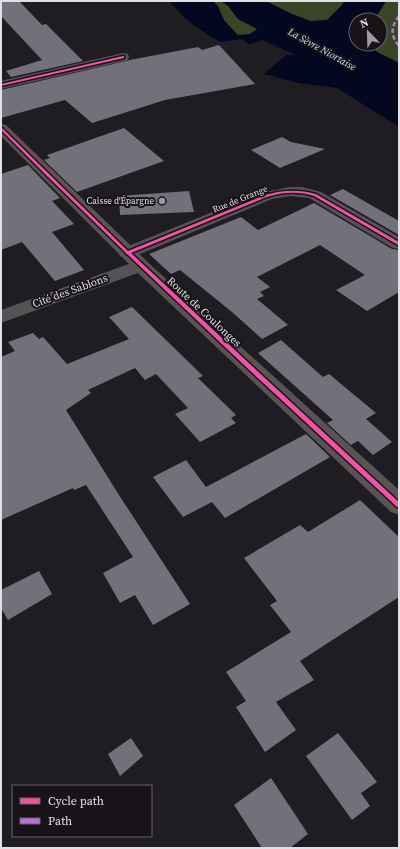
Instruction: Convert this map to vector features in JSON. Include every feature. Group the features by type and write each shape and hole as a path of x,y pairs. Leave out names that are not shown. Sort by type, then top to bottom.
{"main road":[{"name":"Route de Coulonges","path":"1,128 134,259 399,505"}],"street":[{"path":"1,85 123,57"},
{"name":"Rue de Grange","path":"134,259 266,196 289,191 298,191 315,195 399,244"},
{"name":"Cité des Sablons","path":"1,317 134,259"}],"green space":[{"path":"169,1 399,1 399,63 377,52 388,52 388,12 348,12 348,20 311,21 235,37 203,32 177,11"}],"water":[{"name":"La Sèvre Niortaise","path":"169,1 213,1 218,6 224,20 238,35 250,34 257,29 238,19 228,6 221,1 266,1 292,14 311,21 327,20 343,4 344,1 386,1 380,12 348,12 348,52 377,52 399,63 399,127 337,88 299,83 264,74 286,55 295,55 263,40 249,44 242,39 220,42 193,24"}],"building":[{"path":"1,1 19,1 42,25 46,24 83,61 11,77 6,71 42,60 1,16"},
{"path":"219,45 255,84 165,100 92,123 65,100 1,118 1,90 130,60 198,47 202,50"},
{"path":"124,128 164,161 77,192 44,160 50,158 47,155"},
{"path":"282,137 291,142 325,149 280,168 251,150"},
{"path":"28,165 60,198 52,201 74,224 52,232 84,270 55,281 22,242 1,250 1,174"},
{"path":"343,189 399,221 399,235 330,195"},
{"path":"189,191 194,212 120,215 119,196"},
{"path":"314,203 392,249 399,250 399,292 367,311 336,290 365,275 320,245 257,277 270,287 260,292 264,296 257,299 288,325 262,339 232,312 180,270 171,274 149,254 241,217 258,230"},
{"path":"132,307 203,376 198,378 236,415 231,418 236,423 200,442 175,414 188,408 156,374 145,380 135,368 88,390 91,393 66,410 190,604 153,625 135,595 120,603 103,573 133,557 86,485 74,490 73,488 1,520 1,357 15,351 8,342 33,333 39,339 43,337 67,364 129,339 109,317"},
{"path":"281,340 323,377 329,374 376,413 366,419 392,442 373,455 358,441 351,445 327,423 333,420 258,353"},
{"path":"306,434 330,457 225,518 212,502 183,517 153,477 186,460 206,487"},
{"path":"360,500 399,537 399,597 300,661 314,680 276,702 296,730 265,752 236,707 246,701 226,672 291,632 270,605 277,601 244,558 300,525 308,532"},
{"path":"39,571 52,594 8,620 1,608 1,590"},
{"path":"338,733 377,782 361,793 370,806 352,820 306,756"},
{"path":"131,738 143,756 120,776 108,754"},
{"path":"271,778 308,834 290,848 262,848 234,805"}],"marked path":[{"path":"399,16 392,27 393,38 399,46"}],"cycle path":[{"path":"1,85 123,57"},
{"path":"1,128 148,272 399,505"},
{"path":"127,253 266,196 290,191 315,195 399,244"}],"place":[{"name":"Caisse d'Épargne","path":"162,201"}]}
